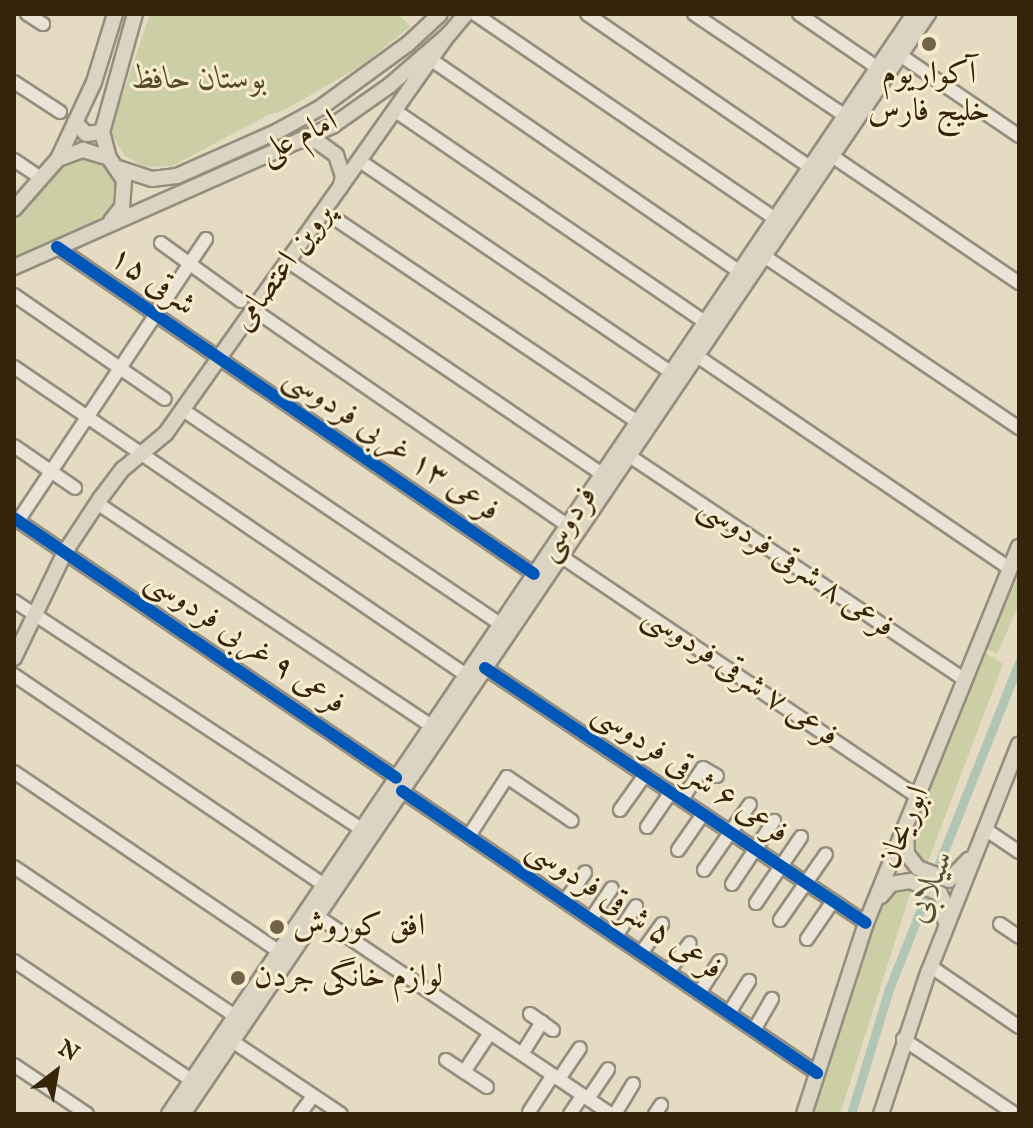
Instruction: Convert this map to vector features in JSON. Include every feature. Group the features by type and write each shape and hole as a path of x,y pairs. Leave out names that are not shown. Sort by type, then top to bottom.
{"main road":[{"path":"14,209 58,159 94,82 115,14"},
{"path":"108,224 122,207 125,194 102,132 135,14"},
{"name":"امام علی","path":"152,179 177,176 320,108 409,43 440,14"},
{"name":"امام علی","path":"14,267 332,126 378,94 449,34 466,14"},
{"name":"فردوسی","path":"183,1114 317,916 349,858 399,784 562,557 764,256 802,191 810,167 914,14"},
{"name":"فردوسی","path":"169,1114 324,885 349,858 361,829 399,784 431,726 775,219 832,156 928,14"},
{"name":"پروین اعتصامی","path":"14,658 65,552 97,503 123,469 166,433 397,112 449,34"},
{"path":"75,122 86,134 102,132"},
{"path":"296,141 318,142 336,155 343,177 338,193"},
{"path":"58,159 83,150 152,179 147,186 148,195 159,202"},
{"name":"ابوریحان","path":"804,1114 866,923 1019,547"},
{"path":"881,1114 903,1039 930,966 1018,750"},
{"path":"907,825 905,849 915,866 949,880 976,850"},
{"path":"874,904 891,884 908,880 942,897 946,910 944,932"}],"street":[{"path":"27,14 43,24"},
{"path":"475,14 775,219"},
{"path":"587,14 810,167"},
{"path":"694,14 845,116"},
{"path":"799,14 878,68"},
{"path":"900,55 1019,136"},
{"path":"433,61 740,272"},
{"path":"14,82 60,112"},
{"path":"397,112 705,322"},
{"path":"832,156 1019,283"},
{"path":"14,160 41,178"},
{"path":"356,167 671,372"},
{"path":"325,212 637,422"},
{"path":"16,520 89,417 206,239"},
{"path":"161,243 241,301"},
{"name":"۱۵ شرقی","path":"57,247 218,360"},
{"path":"764,256 1019,428"},
{"path":"289,262 602,474"},
{"path":"14,295 165,399"},
{"path":"254,310 567,525"},
{"path":"697,356 1010,569"},
{"name":"فرعی ۱۳ غربی فردوسی","path":"218,360 534,574"},
{"path":"14,367 466,675"},
{"path":"183,410 500,624"},
{"path":"14,446 75,488"},
{"name":"فرعی ۸ شرقی فردوسی","path":"628,455 964,679"},
{"path":"97,503 431,726"},
{"name":"فرعی ۹ غربی فردوسی","path":"16,520 399,784"},
{"name":"فرعی ۷ شرقی فردوسی","path":"562,557 918,797"},
{"path":"14,601 361,829"},
{"name":"فرعی ۶ شرقی فردوسی","path":"485,668 866,923"},
{"path":"14,675 324,885"},
{"path":"647,827 703,768 717,776"},
{"path":"14,772 278,951"},
{"path":"620,810 645,775"},
{"path":"469,836 507,777 572,821"},
{"name":"فرعی ۵ شرقی فردوسی","path":"399,784 469,836 817,1073"},
{"path":"704,870 750,804"},
{"path":"678,850 703,814"},
{"path":"732,884 774,821"},
{"path":"985,829 1018,847"},
{"path":"756,903 801,837"},
{"path":"780,920 826,854"},
{"path":"14,867 235,1016"},
{"path":"565,901 585,872"},
{"path":"591,919 612,888"},
{"path":"807,939 833,901"},
{"path":"616,936 636,906"},
{"path":"317,916 610,1114 633,1084"},
{"path":"641,953 662,924"},
{"path":"1000,924 1019,937"},
{"path":"668,972 690,943"},
{"path":"14,961 191,1080"},
{"path":"699,993 720,961"},
{"path":"930,966 1019,1026"},
{"path":"729,1013 749,981"},
{"path":"754,1030 772,999"},
{"path":"522,1054 547,1026 530,1014"},
{"path":"464,1072 490,1033"},
{"path":"903,1039 1015,1114"},
{"path":"232,1041 337,1113"},
{"path":"529,1112 580,1048"},
{"path":"446,1060 487,1087"},
{"path":"14,1065 87,1114"},
{"path":"570,1114 608,1069"},
{"path":"300,1114 313,1096"}],"green space":[{"name":"بوستان حافظ","path":"150,14 397,14 411,26 361,66 284,110 268,115 172,166 144,167 124,155 110,132"},
{"path":"88,157 108,166 115,176 117,198 113,209 105,217 14,260 14,220 66,162"},
{"path":"1019,575 1019,605 997,654 985,648"},
{"path":"983,651 1003,664 927,864 920,862 914,848 913,826"},
{"path":"912,888 840,1114 813,1114 857,971 885,902 893,893"}],"waterway":[{"name":"سیلابی","path":"851,1114 889,989 1019,662"}],"cycle path":[{"path":"57,247 534,574"},
{"path":"14,518 396,778"},
{"path":"485,668 866,923"},
{"path":"402,791 817,1073"}],"place":[{"name":"آکواریوم خلیج فارس","path":"929,44"},
{"name":"افق کوروش","path":"277,927"},
{"name":"لوازم خانگی جردن","path":"238,978"}]}
